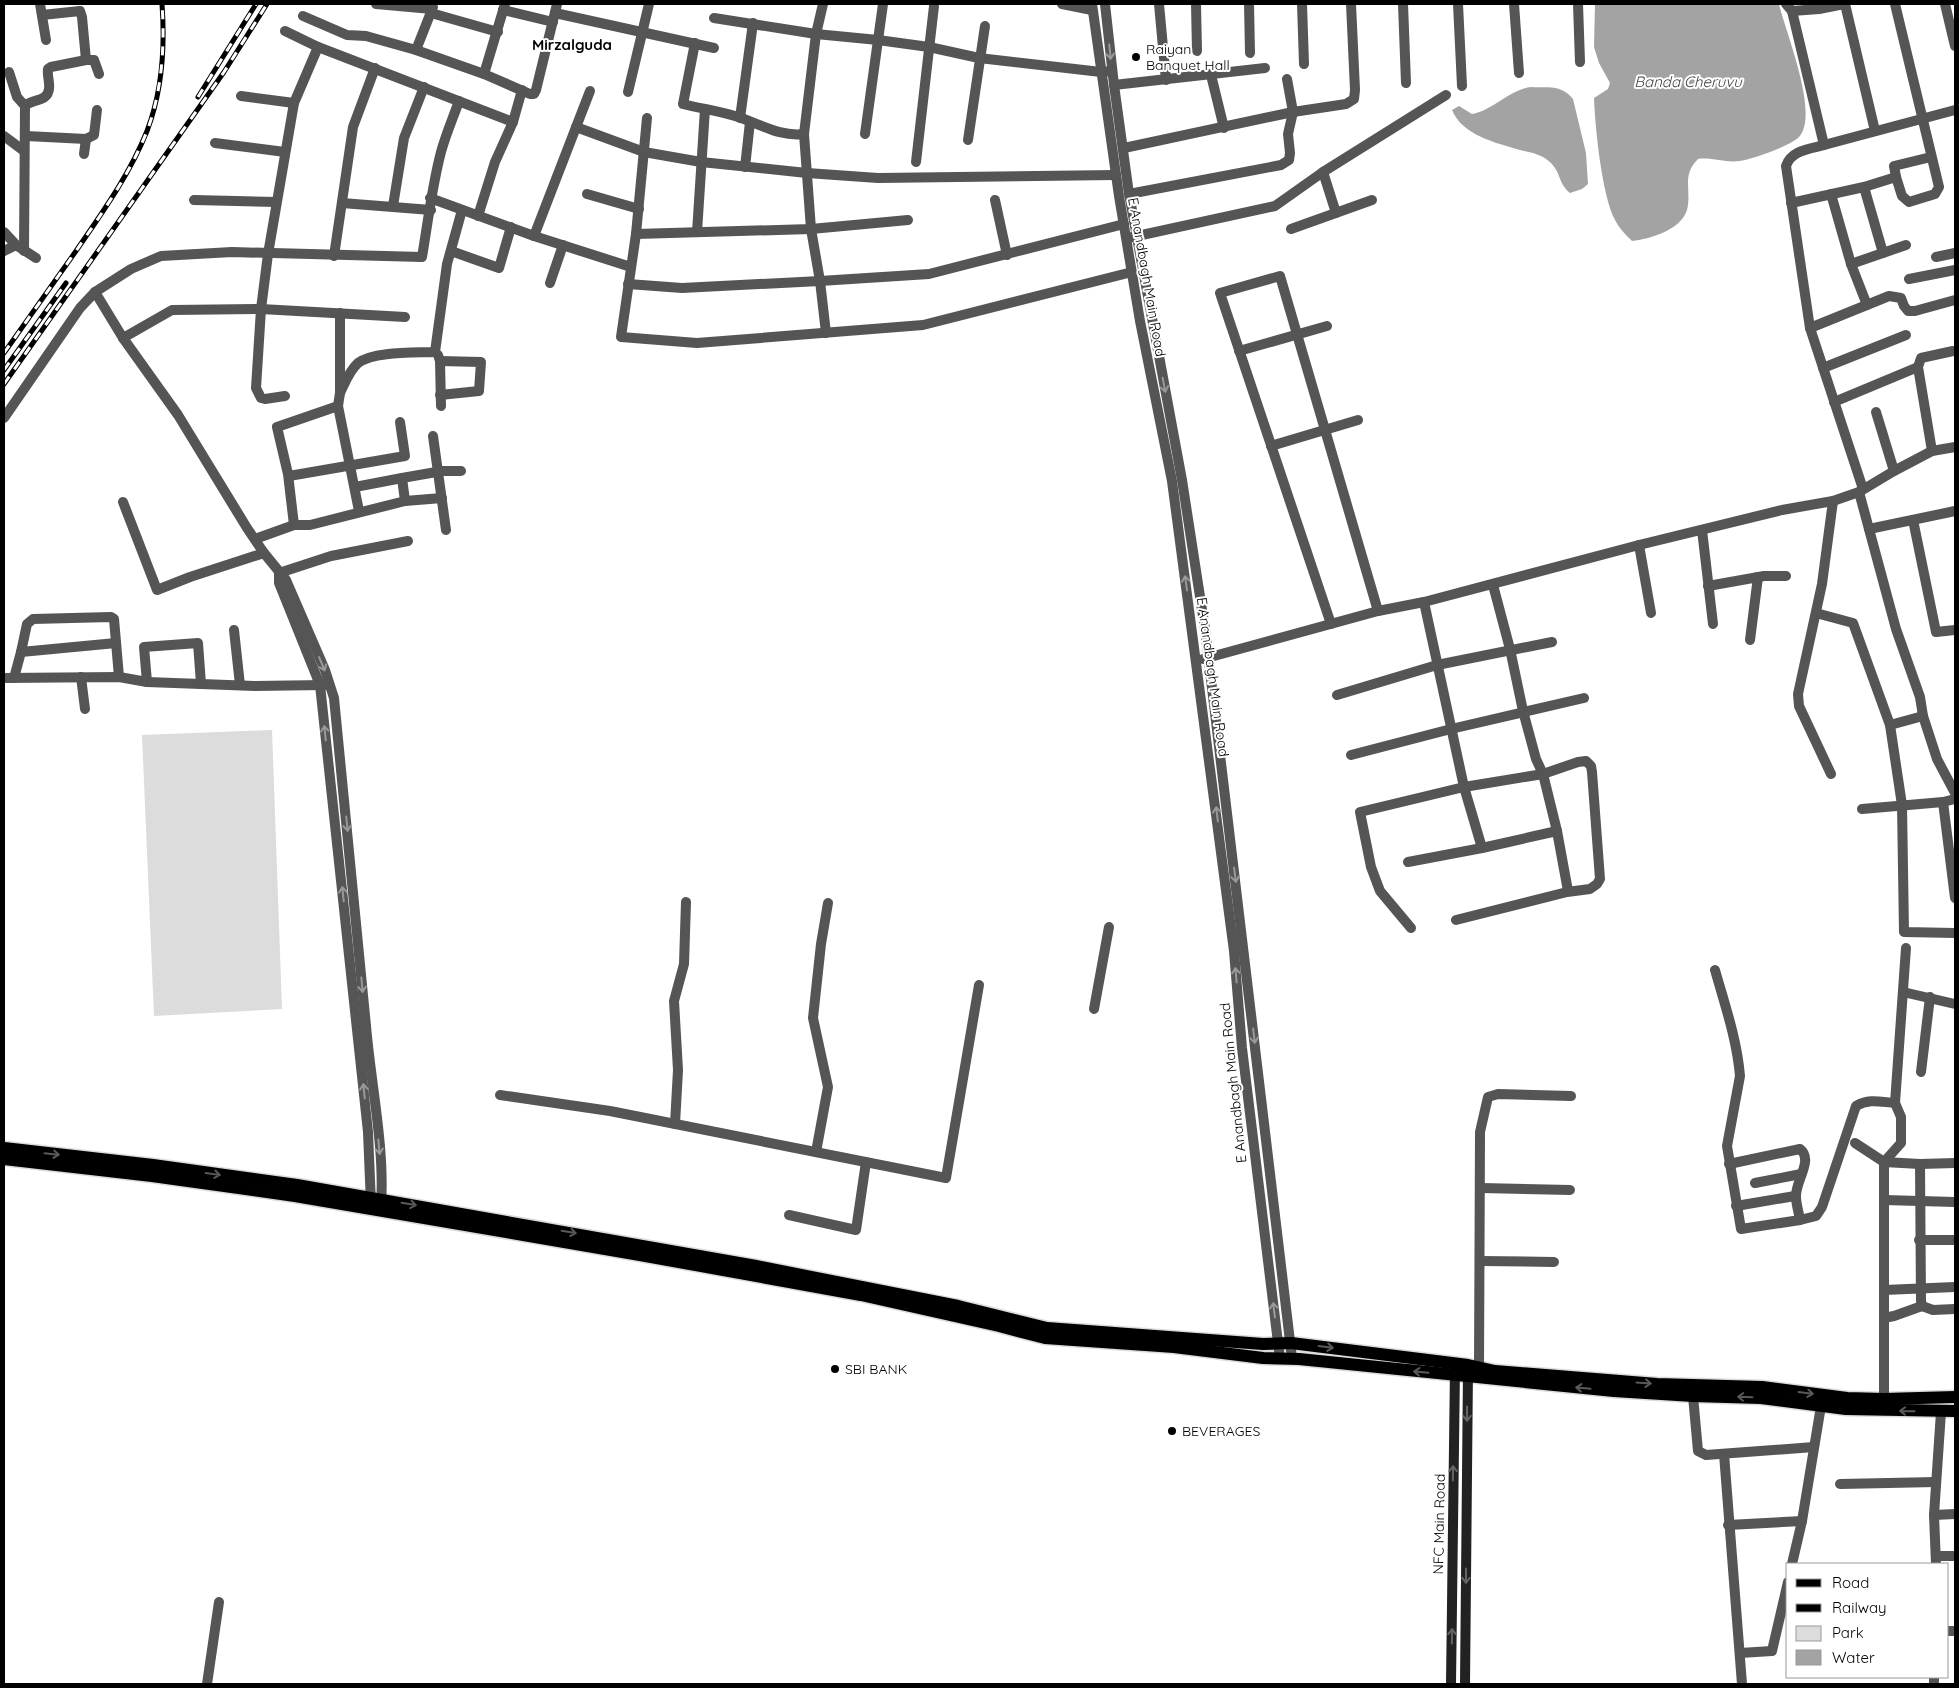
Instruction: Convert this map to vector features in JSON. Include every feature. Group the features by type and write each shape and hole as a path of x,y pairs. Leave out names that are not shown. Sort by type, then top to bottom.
{"main road":[{"path":"4,1148 153,1165 297,1185 376,1204 958,1306 1046,1328 1263,1344 1291,1343 1614,1391 1761,1398 1866,1410 1955,1412"},
{"path":"4,1159 152,1176 295,1196 376,1204"},
{"path":"610,1244 861,1295 1045,1338 1174,1347 1286,1359 1495,1371 1657,1384 1762,1387 1847,1398 1955,1398"},
{"name":"NFC Main Road","path":"1451,1684 1465,1370"},
{"name":"NFC Main Road","path":"1465,1370 1465,1684"}],"street":[{"path":"40,4 46,40"},
{"path":"376,4 432,9 498,32"},
{"path":"628,92 649,4"},
{"path":"822,4 816,34 804,134 811,229 826,333"},
{"path":"865,134 883,4"},
{"path":"1062,4 1092,7"},
{"name":"E Anandbagh Main Road","path":"1105,4 1129,194 1132,272 1172,481 1233,941 1242,1048 1278,1344 1286,1359"},
{"path":"1159,4 1166,80"},
{"path":"1196,4 1197,51"},
{"path":"1248,4 1250,53"},
{"path":"1302,4 1304,64"},
{"path":"1124,148 1293,112 1346,104 1354,99 1351,4"},
{"path":"1403,4 1406,83"},
{"path":"1458,4 1462,86"},
{"path":"1514,4 1519,73"},
{"path":"1578,4 1580,62"},
{"path":"1824,146 1789,8 1845,4 1876,131"},
{"path":"1896,4 1939,187 1935,194 1909,202 1905,200 1894,166 1931,157"},
{"path":"1945,4 1955,46"},
{"path":"916,162 934,6"},
{"path":"484,74 504,7 555,13 714,48"},
{"name":"E Anandbagh Main Road","path":"1092,7 1124,224 1132,237 1182,480 1208,658 1291,1343 1286,1359"},
{"path":"416,50 432,9"},
{"path":"42,15 80,11 86,60"},
{"path":"303,16 347,35 366,36 416,50 534,94 555,13"},
{"path":"714,18 816,34 929,47 979,58 1101,72 1112,71"},
{"path":"740,118 753,23"},
{"path":"968,140 984,26"},
{"path":"285,31 318,47 513,122"},
{"path":"695,43 684,104 740,118 793,135 804,134"},
{"path":"285,396 261,398 256,388 261,309 276,202 294,104 318,47"},
{"path":"25,106 31,101 43,99 48,94 48,69 86,60 94,60 99,74"},
{"path":"334,256 353,127 374,68"},
{"path":"1114,86 1211,76 1265,68"},
{"path":"9,72 15,92 25,106 26,136 20,248"},
{"path":"1211,76 1224,128"},
{"path":"1129,194 1281,165 1289,160 1288,134 1293,112 1287,79"},
{"path":"393,206 404,138 424,87"},
{"path":"478,216 495,162 513,122 522,90"},
{"path":"534,236 590,91"},
{"path":"1132,237 1275,206 1324,172 1446,95"},
{"path":"241,96 294,104"},
{"path":"4,418 80,308 95,292 131,269 161,256 232,252 422,257 431,210 430,198 441,150 459,101"},
{"path":"697,232 705,109"},
{"path":"26,136 86,138 94,135 97,110"},
{"path":"1955,110 1797,153 1788,159 1786,166 1810,328 1861,491 1869,529 1896,629 1920,697 1937,759 1955,792"},
{"path":"647,118 639,209 621,338 697,343 922,325 1132,272"},
{"path":"745,167 750,122"},
{"path":"576,127 644,152 701,162 807,174 878,178 1116,175"},
{"path":"4,136 24,150"},
{"path":"84,154 86,138"},
{"path":"215,142 285,152"},
{"path":"1324,172 1336,213"},
{"path":"1791,204 1864,187 1896,177"},
{"path":"1864,187 1883,253"},
{"path":"587,194 639,209"},
{"path":"1831,194 1851,264 1867,305"},
{"path":"430,198 534,236 631,266"},
{"path":"194,200 276,202"},
{"path":"995,200 1007,254"},
{"path":"1292,229 1372,200"},
{"path":"342,203 431,210"},
{"path":"441,406 440,361 435,352 447,264 462,210"},
{"path":"636,234 811,229 908,220"},
{"path":"628,284 682,288 930,274 1124,224"},
{"path":"451,251 499,268 511,227"},
{"path":"4,232 20,248 36,258"},
{"path":"550,283 563,245"},
{"path":"1851,264 1906,245"},
{"path":"4,251 20,248"},
{"path":"1936,257 1955,253"},
{"path":"1910,279 1955,270"},
{"path":"1331,624 1220,293 1280,276 1378,611"},
{"path":"95,292 123,338 178,415 255,539 279,573 280,583 325,685 351,918 368,1132 376,1204"},
{"path":"1810,328 1889,296 1901,298 1908,311 1915,311 1955,300"},
{"path":"123,338 172,310 261,309 405,317"},
{"path":"340,313 340,393 338,406 360,512"},
{"path":"1239,351 1327,326"},
{"path":"1823,368 1906,335"},
{"path":"1932,451 1918,367 1921,358 1953,351"},
{"path":"340,393 352,370 366,359 397,354 435,352"},
{"path":"440,361 481,362 479,391 440,395"},
{"path":"1834,402 1918,367"},
{"path":"294,525 289,476 277,427 338,406"},
{"path":"1876,412 1894,471"},
{"path":"1271,446 1358,420"},
{"path":"289,476 404,456 400,422"},
{"path":"433,436 446,530"},
{"path":"1197,659 1208,658 1378,611 1424,602 1639,545 1782,510 1833,501 1861,491 1932,451 1955,446"},
{"path":"354,486 438,472 461,471"},
{"path":"402,478 405,501"},
{"path":"255,539 294,525 310,525 405,501 442,498"},
{"path":"1831,774 1799,706 1798,694 1822,584 1833,501"},
{"path":"123,502 157,590 190,577 264,553"},
{"path":"1869,529 1955,511"},
{"path":"1913,520 1936,632 1955,630"},
{"path":"1702,530 1713,624"},
{"path":"279,573 331,556 408,541"},
{"path":"1639,545 1651,613"},
{"path":"1708,586 1758,577 1786,576"},
{"path":"1750,640 1758,577"},
{"path":"1493,584 1510,649 1523,711 1536,759 1543,774 1557,831 1568,892"},
{"path":"1424,602 1464,787 1482,848"},
{"path":"1816,613 1853,623 1890,725 1902,805 1904,932 1955,933"},
{"path":"119,677 114,619 111,617 33,619 27,624 21,652 9,678 119,677 147,682 325,685"},
{"path":"234,630 240,685"},
{"path":"1337,695 1437,665 1552,642"},
{"path":"21,652 116,643"},
{"path":"147,682 144,647 198,643 201,684"},
{"path":"81,677 85,709"},
{"path":"1351,755 1523,711 1584,698"},
{"path":"1890,725 1924,716"},
{"path":"1411,928 1380,891 1371,867 1360,812 1464,787 1543,774 1586,761 1591,766 1592,772 1600,879 1597,884 1590,888 1456,920"},
{"path":"1862,809 1943,802 1955,799"},
{"path":"1943,802 1952,849 1955,898"},
{"path":"1408,862 1557,831"},
{"path":"675,1124 678,1070 674,1000 684,964 686,902"},
{"path":"816,1152 828,1087 813,1018 821,944 828,903"},
{"path":"1094,1009 1109,927"},
{"path":"1884,1399 1884,1162 1901,1142 1901,1117 1895,1103 1906,948"},
{"path":"1715,970 1734,1040 1740,1076 1727,1140 1729,1164 1741,1229 1816,1216 1822,1207 1856,1106 1870,1100 1895,1103"},
{"path":"500,1095 610,1111 946,1178 979,985"},
{"path":"1903,992 1955,1004"},
{"path":"1921,1072 1930,997"},
{"path":"1465,1370 1481,1261 1480,1132 1488,1097 1498,1094 1571,1096"},
{"path":"1855,1143 1884,1162 1955,1163"},
{"path":"1729,1164 1800,1149 1805,1153 1807,1161 1795,1196 1800,1220"},
{"path":"790,1215 856,1230 866,1162"},
{"path":"1920,1164 1919,1240 1922,1306"},
{"path":"1756,1183 1801,1174"},
{"path":"1481,1188 1570,1190"},
{"path":"1736,1206 1795,1196"},
{"path":"1884,1200 1955,1202"},
{"path":"1919,1240 1955,1240"},
{"path":"1481,1261 1554,1262"},
{"path":"1884,1290 1955,1287"},
{"path":"1884,1318 1922,1306 1933,1310 1955,1309"},
{"path":"1693,1396 1698,1451 1706,1455 1814,1447"},
{"path":"1792,1563 1802,1521 1821,1406"},
{"path":"1941,1412 1934,1515 1936,1560 1955,1556"},
{"path":"1724,1454 1728,1525 1742,1684"},
{"path":"1840,1484 1936,1482"},
{"path":"1934,1515 1955,1514"},
{"path":"1728,1525 1802,1521"},
{"path":"1740,1653 1772,1651 1786,1591"},
{"path":"207,1684 218,1602"}],"green space":[{"path":"272,730 282,1009 154,1016 142,735"}],"water":[{"name":"Banda Cheruvu","path":"1595,4 1779,4 1799,72 1806,110 1804,126 1799,137 1780,148 1745,160 1698,159 1688,177 1688,203 1684,217 1672,228 1656,236 1632,241 1618,226 1610,209 1600,161 1594,98 1608,89 1610,83 1599,63 1594,47"},
{"path":"1531,87 1559,89 1573,99 1586,153 1588,184 1582,189 1570,193 1554,166 1543,157 1481,137 1463,126 1452,110 1459,106 1472,114 1480,112 1515,92"}],"railway":[{"path":"4,353 105,208 124,178 140,147 152,116 159,84 163,52 162,4"},
{"path":"198,97 256,4"},
{"path":"4,384 224,72 267,4"},
{"path":"4,370 66,283"}],"place":[{"name":"Raiyan Banquet Hall","path":"1136,57"},
{"name":"SBI BANK","path":"835,1369"},
{"name":"BEVERAGES","path":"1172,1431"}],"district":[{"name":"Mirzalguda","path":"572,45"}]}
